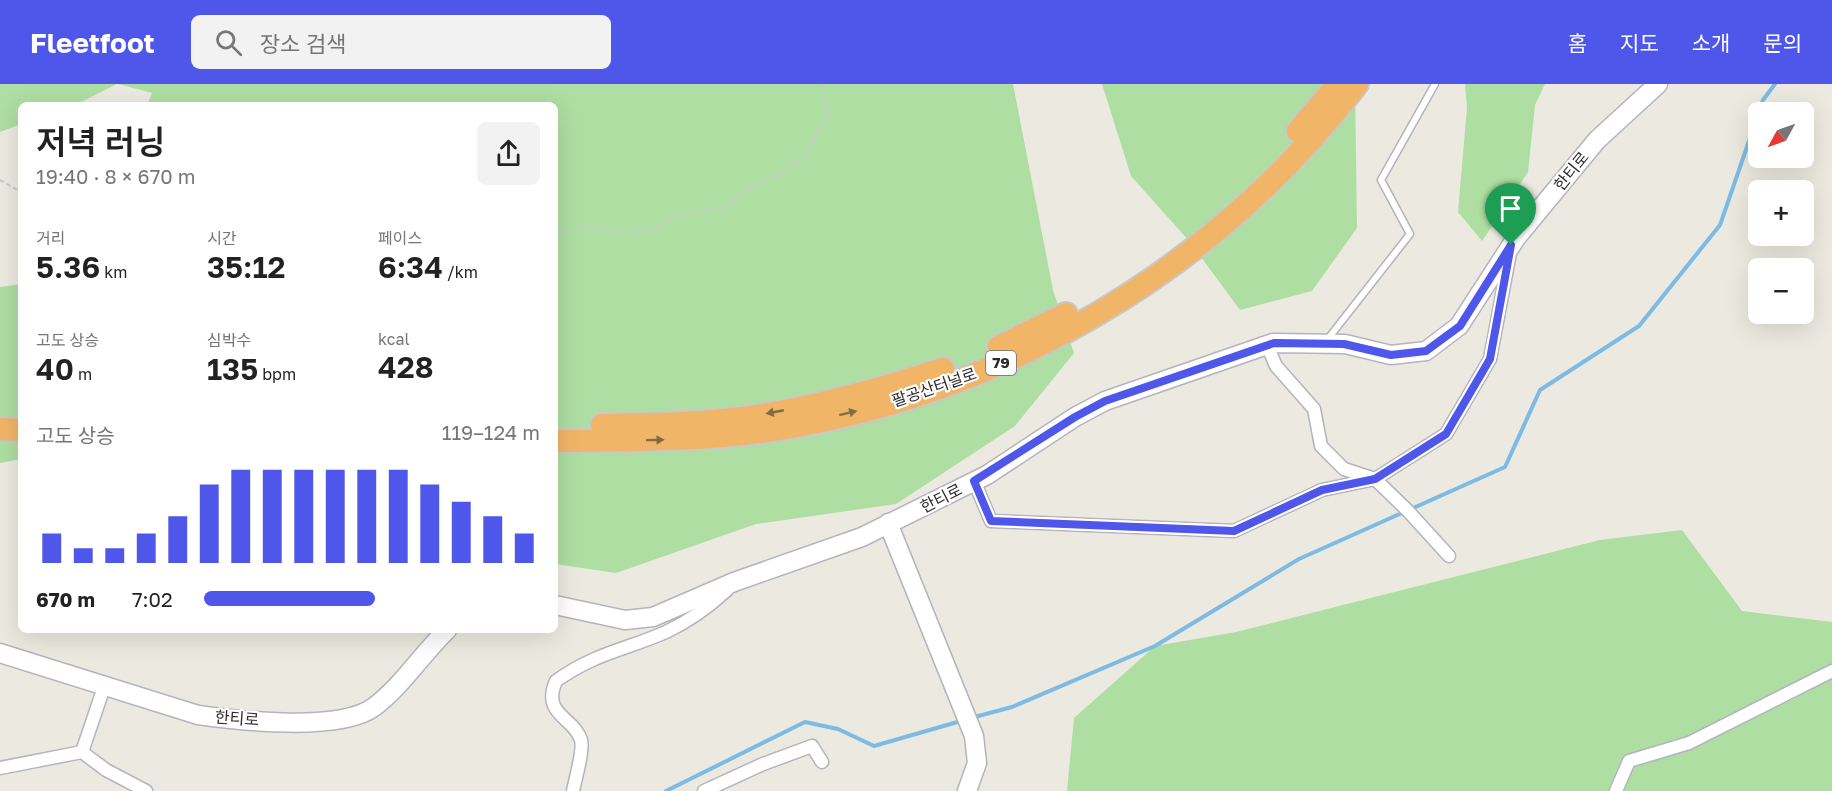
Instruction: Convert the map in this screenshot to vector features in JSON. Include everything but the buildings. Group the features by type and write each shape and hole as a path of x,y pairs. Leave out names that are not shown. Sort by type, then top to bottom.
{"highway":[{"name":"팔공산터널로","path":"558,426 675,424 744,418 889,387 960,363 1018,339 1134,274 1193,232 1270,160 1338,84"},
{"name":"팔공산터널로","path":"558,441 689,440 767,431 896,401 974,374 1036,348 1151,281 1213,234 1281,171 1337,111 1357,84"},
{"path":"0,429 18,430"},
{"path":"0,445 18,445"}],"street":[{"name":"한티로","path":"558,606 625,620 644,619 734,582 837,547 888,523 974,481 1075,417 1105,401 1267,345 1344,344 1391,355 1426,351 1460,326 1511,245 1597,140 1658,84"},
{"path":"974,481 991,521 1234,531 1322,490 1375,479 1446,434 1490,359 1511,245"},
{"path":"1267,345 1276,366 1314,409 1321,446 1344,469 1375,479 1408,510 1449,556"},
{"path":"888,523 975,736 977,763 967,791"},
{"path":"573,791 582,742 577,732 557,713 553,701 556,681 605,653 666,632 717,599 734,582"},
{"name":"한티로","path":"0,653 198,715 310,722 331,721 358,715 376,705 444,633"},
{"path":"1616,791 1629,761 1689,743 1832,671"},
{"path":"82,752 104,687"},
{"path":"704,791 763,764 812,746 822,762"},
{"path":"0,768 82,752 106,770 146,791"}],"lane":[{"path":"1325,343 1410,234 1381,180 1435,84"}],"path":[{"path":"558,236 569,230 589,226 616,232 657,229 668,219 724,207 755,184 780,175 809,152 815,135 830,113 820,84"},
{"path":"0,180 18,190"}],"green space":[{"path":"0,84 117,84 81,102 18,102 18,125 0,132"},
{"path":"118,84 1013,84 1053,290 1074,353 1015,426 896,504 756,524 616,573 558,564 558,102 148,102 152,93"},
{"path":"1102,84 1355,84 1357,228 1312,291 1240,310 1190,242 1131,176"},
{"path":"1465,84 1545,84 1535,105 1528,172 1482,241 1458,212 1467,108"},
{"path":"18,284 18,460 0,463 0,287"},
{"path":"1682,530 1742,611 1832,622 1832,791 1067,791 1074,718 1155,646 1236,632 1600,540"}],"waterway":[{"path":"1762,102 1775,84"},
{"path":"1411,509 1505,467 1540,390 1639,326 1720,225 1748,144"},
{"path":"971,718 1012,707 1155,646 1299,559 1404,512"},
{"path":"666,791 805,722 838,729 874,746 961,721"}],"route":[{"path":"1511,245 1490,359 1446,434 1375,479 1322,490 1234,531 991,521 974,481 987,475 1075,417 1105,401 1274,343 1344,344 1391,355 1426,351 1460,326 1472,303 1511,245"}]}
